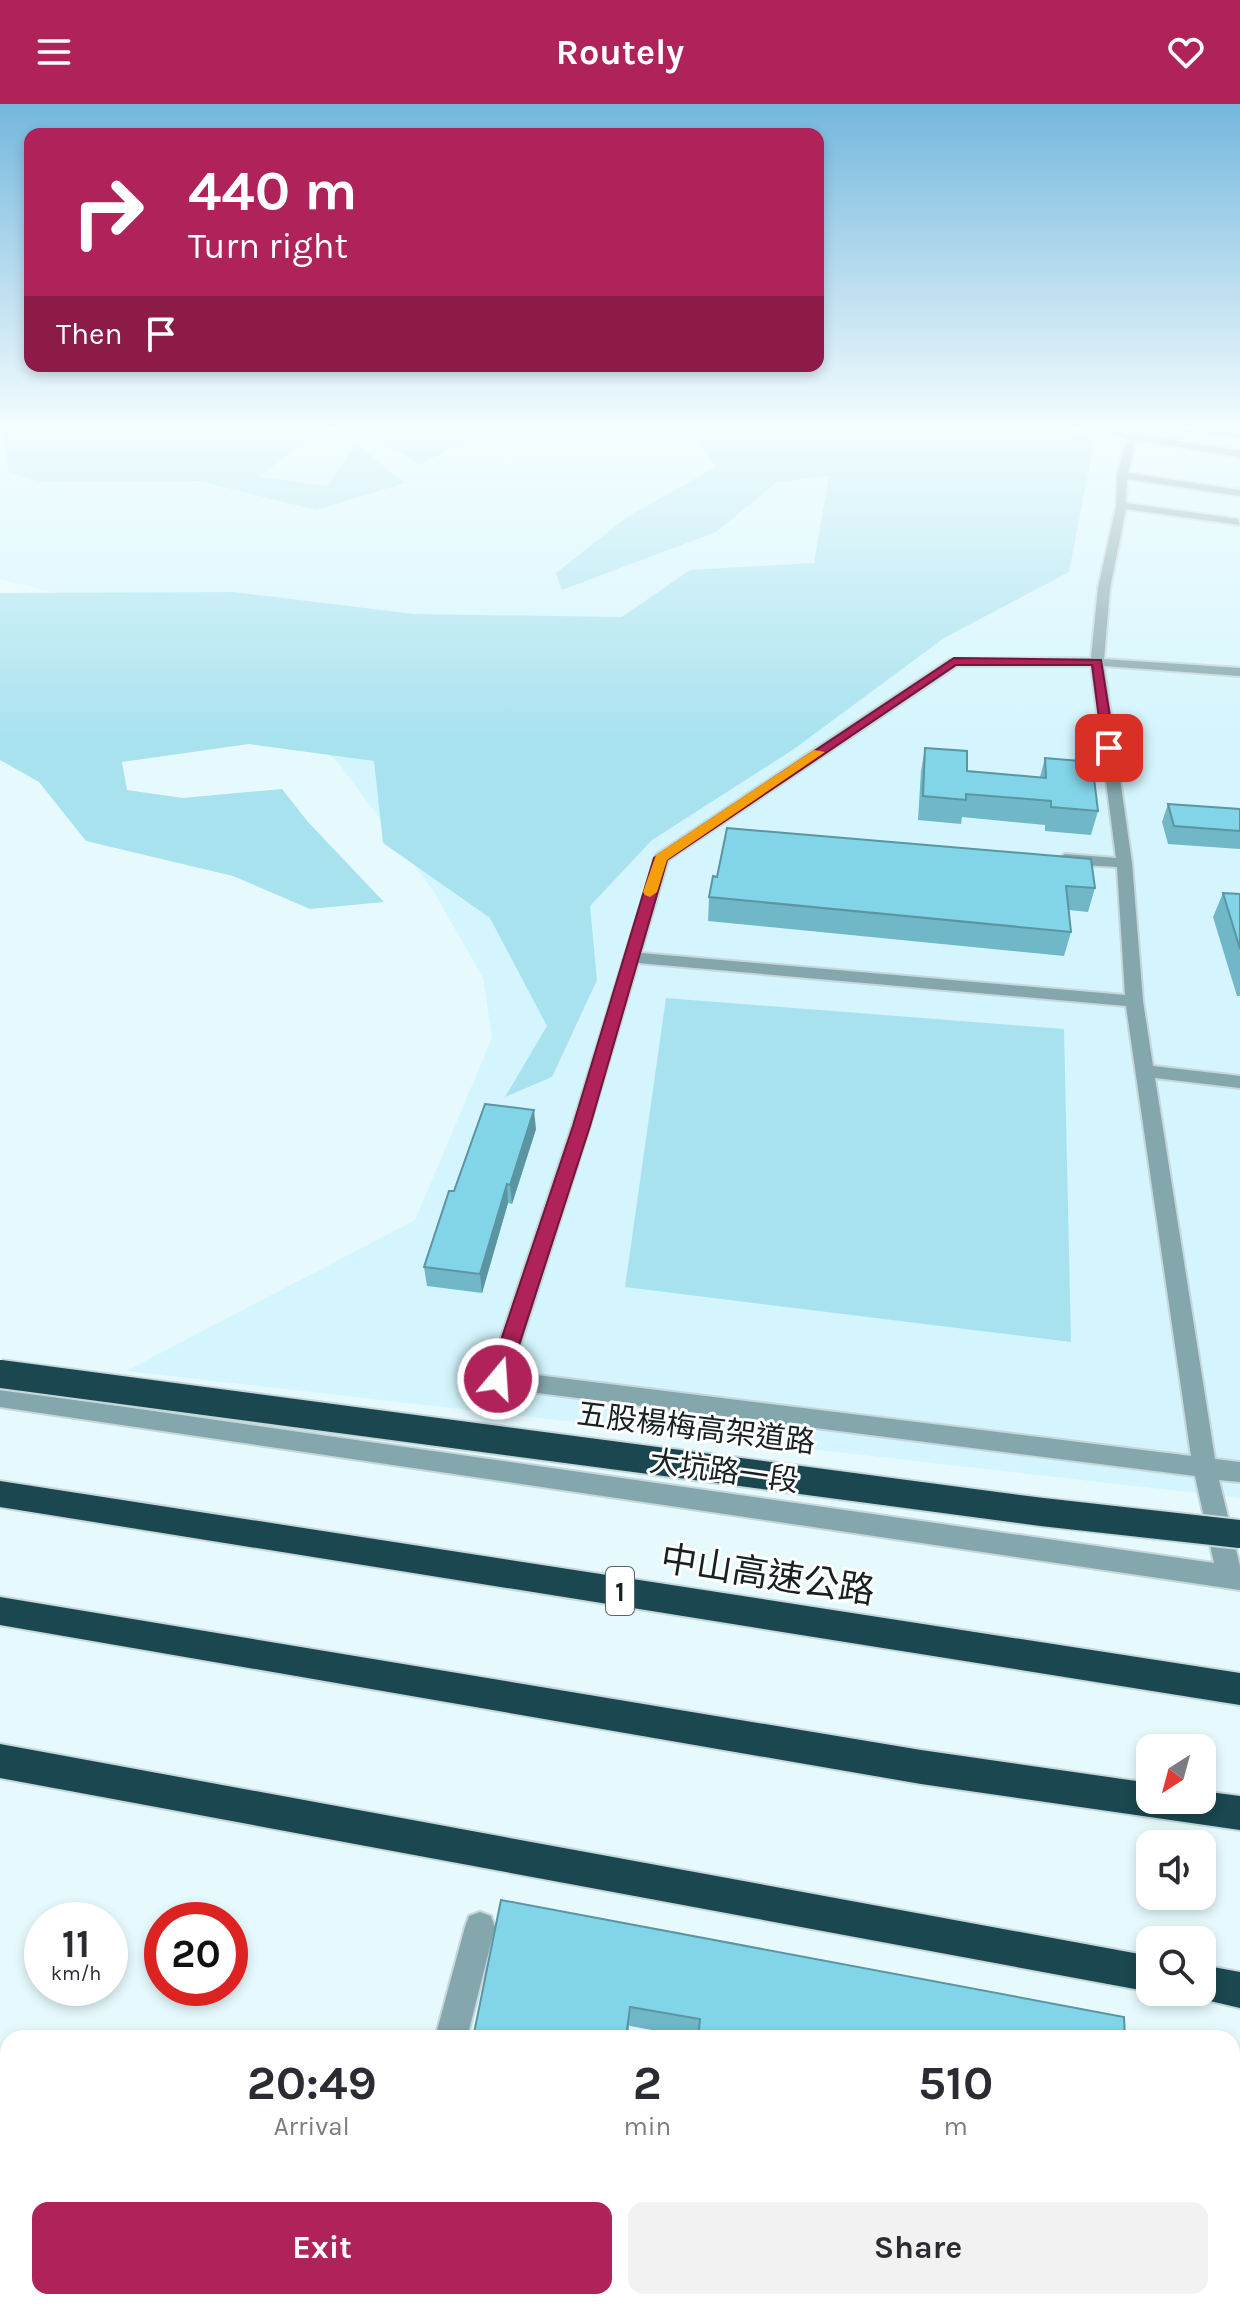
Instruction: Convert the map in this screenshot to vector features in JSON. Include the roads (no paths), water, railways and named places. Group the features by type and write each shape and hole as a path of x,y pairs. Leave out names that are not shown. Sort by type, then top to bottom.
{"highway":[{"name":"五股楊梅高架道路","path":"0,1374 1042,1512 1240,1534"},
{"name":"中山高速公路","path":"0,1494 1240,1689"},
{"path":"0,1611 921,1767 1240,1813"},
{"path":"0,1761 1136,1971"},
{"path":"1216,1986 1240,1990"}],"street":[{"path":"1115,533 1104,588 1097,662 1124,863 1134,1001 1205,1469 1235,1577"},
{"path":"1240,672 1097,662 954,662 661,858 581,1126 498,1379 1240,1472"},
{"path":"700,832 731,834"},
{"path":"1046,857 1124,863"},
{"path":"630,957 1134,1001"},
{"path":"1146,1071 1240,1082"},
{"name":"大坑路一段","path":"0,1387 57,1407"},
{"name":"大坑路一段","path":"0,1398 1235,1577"},
{"path":"453,2030 480,1927"}]}
